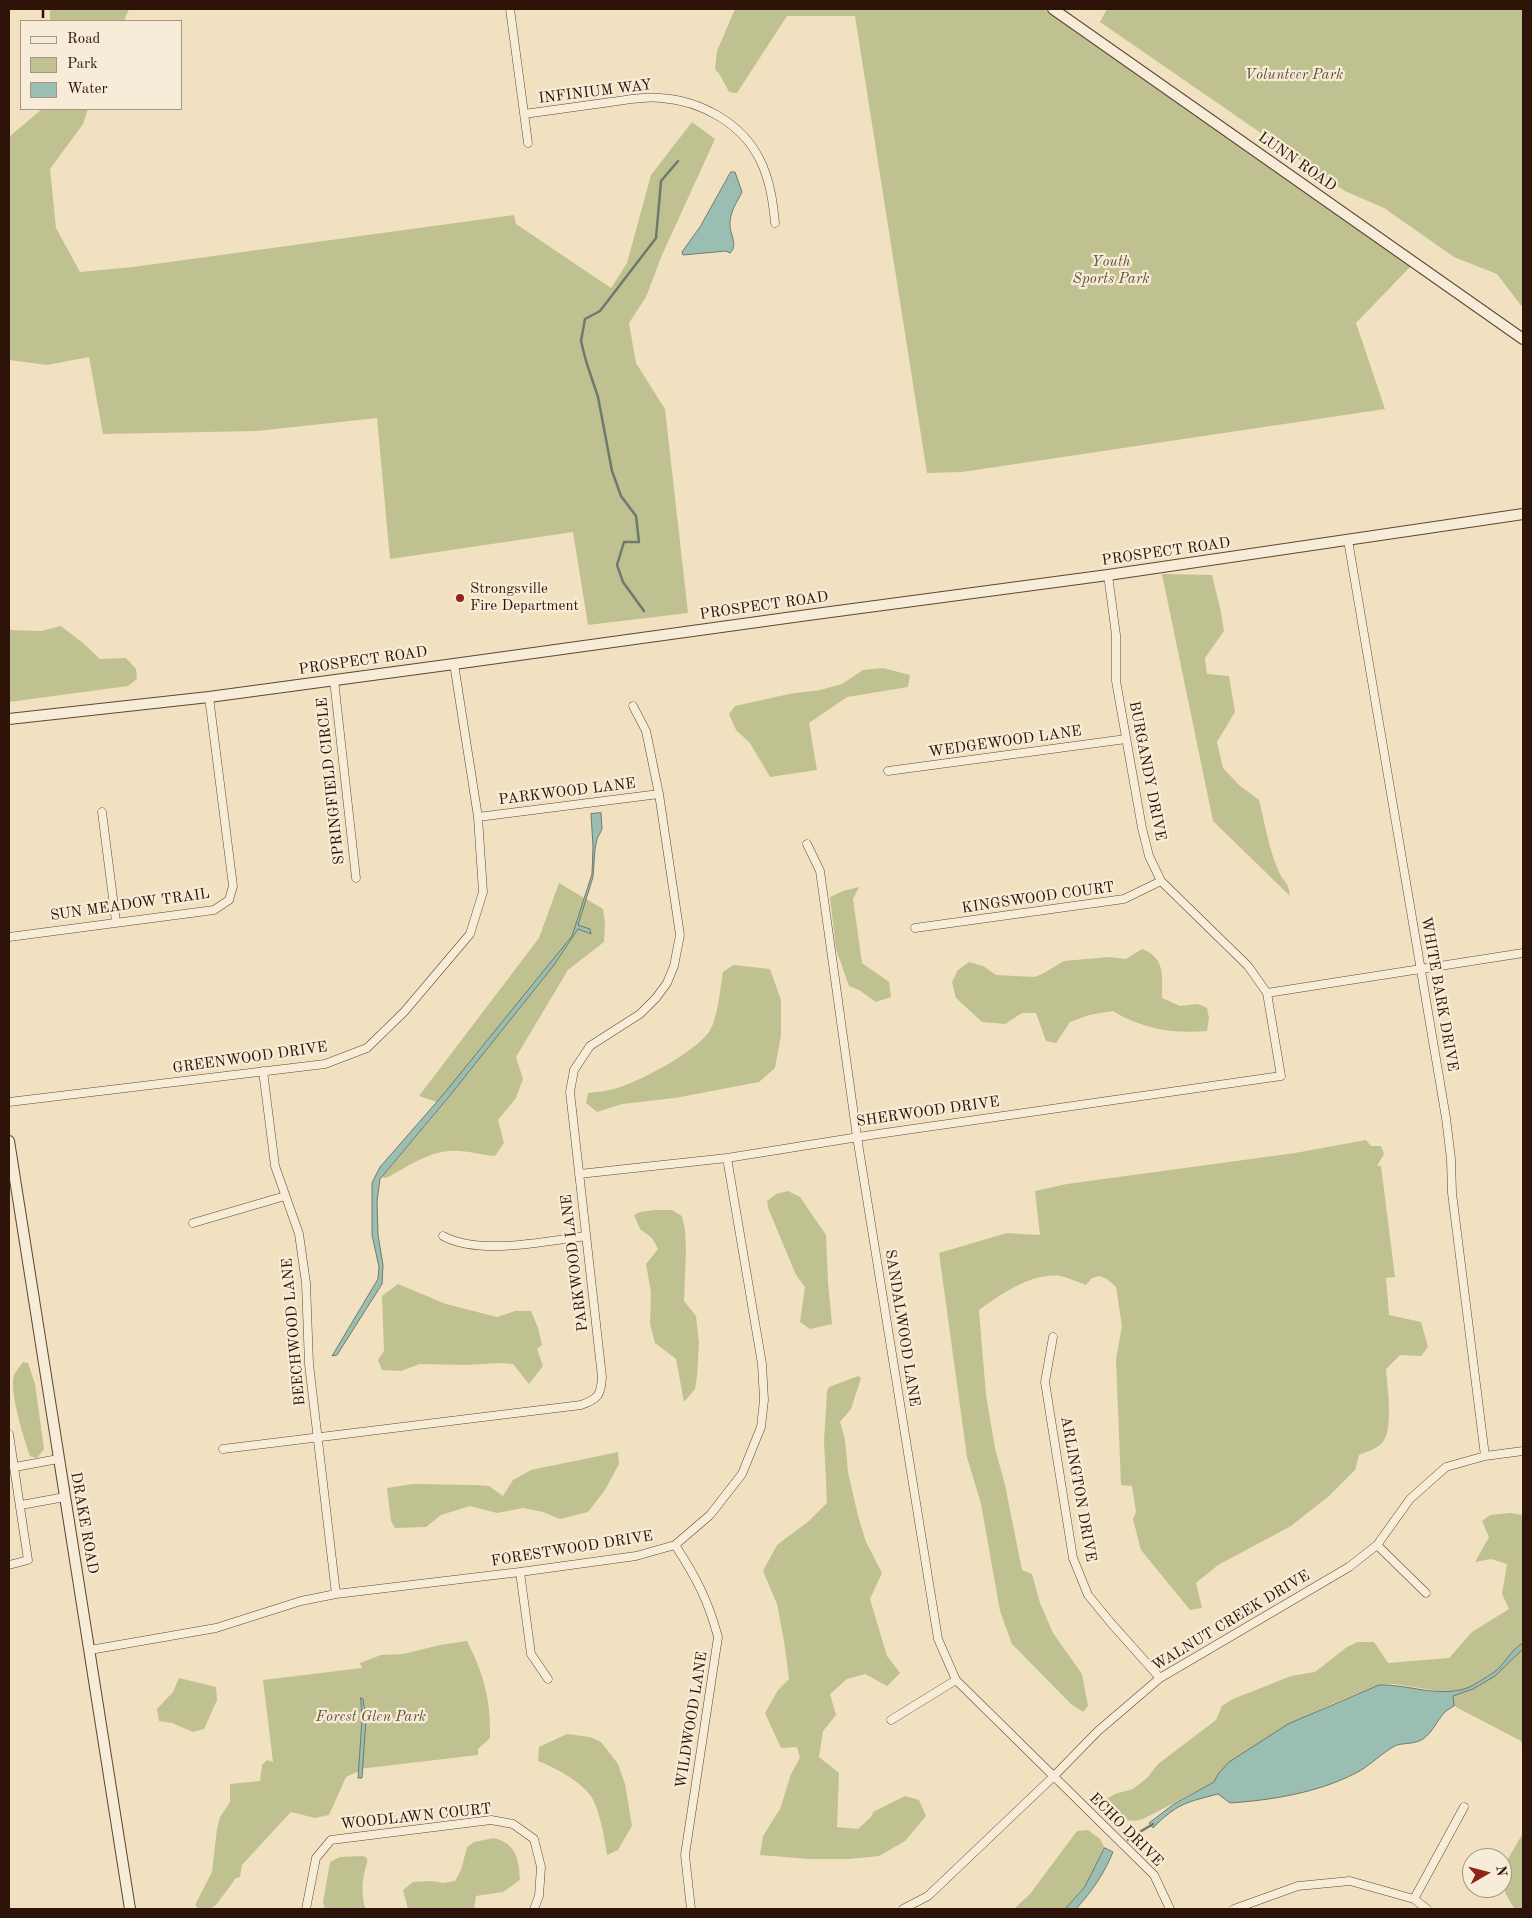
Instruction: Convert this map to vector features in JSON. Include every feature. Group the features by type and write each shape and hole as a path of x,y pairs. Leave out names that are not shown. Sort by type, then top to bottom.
{"street":[{"path":"510,9 528,142"},
{"name":"LUNN ROAD","path":"1053,9 1523,339"},
{"name":"INFINIUM WAY","path":"524,114 653,97 684,102 706,109 746,138 761,160 770,189 775,224"},
{"name":"PROSPECT ROAD","path":"9,719 209,697 454,664 780,618 1108,575 1523,514"},
{"name":"WHITE BARK DRIVE","path":"1348,540 1446,1118 1451,1159 1452,1193 1485,1456"},
{"name":"BURGANDY DRIVE","path":"1108,575 1116,635 1116,681 1142,828 1149,856 1161,881 1248,966 1267,993 1281,1076"},
{"name":"GREENWOOD DRIVE","path":"9,1102 325,1064 367,1048 404,1012 470,934 483,892 478,817 454,664"},
{"name":"SPRINGFIELD CIRCLE","path":"334,680 356,878"},
{"name":"SUN MEADOW TRAIL","path":"9,937 214,910 229,900 233,886 209,697"},
{"name":"PARKWOOD LANE","path":"223,1449 581,1405 592,1401 601,1390 602,1377 570,1092 574,1070 590,1046 640,1014 668,983 674,966 680,935 659,794 646,731 633,706"},
{"name":"WEDGEWOOD LANE","path":"888,771 1126,739"},
{"name":"PARKWOOD LANE","path":"478,817 659,794"},
{"path":"102,812 116,922"},
{"name":"SANDALWOOD LANE","path":"807,844 820,871 857,1136 938,1640 956,1680 1053,1777"},
{"name":"KINGSWOOD COURT","path":"915,928 1124,899 1161,881"},
{"path":"1267,993 1523,953"},
{"name":"BEECHWOOD LANE","path":"263,1071 275,1166 300,1234 306,1283 309,1364 336,1594"},
{"name":"SHERWOOD DRIVE","path":"579,1174 727,1158 857,1136 1281,1076"},
{"name":"DRAKE ROAD","path":"9,1141 130,1909"},
{"name":"FORESTWOOD DRIVE","path":"90,1650 216,1628 301,1601 336,1594 636,1556 675,1545 710,1515 742,1474 761,1427 764,1400 762,1364 727,1158"},
{"path":"193,1222 285,1196"},
{"path":"443,1236 453,1242 502,1247 586,1236"},
{"name":"ARLINGTON DRIVE","path":"1053,1337 1045,1382 1073,1558 1088,1595 1110,1623 1160,1678"},
{"path":"9,1434 28,1560 9,1565"},
{"name":"WALNUT CREEK DRIVE","path":"903,1909 928,1896 1053,1777 1098,1731 1160,1678 1349,1567 1377,1545 1410,1499 1446,1467 1485,1456 1523,1451"},
{"path":"15,1467 58,1459"},
{"path":"9,1486 18,1484"},
{"path":"20,1506 65,1497"},
{"name":"WILDWOOD LANE","path":"675,1545 697,1578 711,1610 718,1637 685,1854 691,1909"},
{"path":"1377,1545 1426,1593"},
{"path":"520,1572 530,1654 548,1679"},
{"path":"891,1720 956,1680"},
{"name":"ECHO DRIVE","path":"1053,1777 1154,1875 1170,1909"},
{"path":"1414,1899 1464,1807"},
{"name":"WOODLAWN COURT","path":"306,1909 316,1858 331,1840 492,1820 513,1824 534,1839 541,1867 538,1896 534,1909"},
{"path":"1234,1909 1298,1886 1350,1882 1414,1899 1427,1909"}],"green space":[{"path":"50,9 129,9 124,20 50,20"},
{"name":"Youth Sports Park","path":"735,9 1044,9 1067,23 1412,265 1356,323 1385,409 962,472 927,473 855,16 787,16 737,93 729,92 715,69 717,51"},
{"name":"Volunteer Park","path":"1107,9 1523,9 1523,308 1497,274 1454,257 1384,208 1345,191 1100,22"},
{"path":"41,110 88,110 83,124 50,169 56,228 80,272 133,267 514,215 516,224 611,288 627,263 651,175 692,122 715,139 662,255 646,297 629,323 636,363 665,409 688,613 588,625 573,532 390,559 377,418 257,431 103,434 89,357 47,365 9,360 9,137"},
{"path":"1162,574 1212,575 1224,631 1205,658 1207,674 1229,676 1235,712 1217,742 1223,768 1240,786 1259,800 1273,855 1281,876 1287,884 1290,896 1213,821"},
{"path":"61,626 100,659 126,658 136,669 137,679 128,686 9,702 9,630 41,631"},
{"path":"883,668 910,675 908,687 847,697 809,723 817,770 770,777 750,743 736,730 729,714 735,706 789,694 820,690 842,684 863,670"},
{"path":"559,883 603,909 605,922 604,942 568,970 516,1057 523,1079 516,1098 498,1120 504,1143 495,1156 460,1151 440,1152 422,1159 386,1178 382,1177 443,1104 419,1096 539,938"},
{"path":"859,887 853,899 862,963 889,982 891,997 876,1002 859,990 849,986 836,949 830,897"},
{"path":"1142,949 1150,953 1159,963 1162,976 1162,998 1180,1006 1198,1004 1207,1008 1209,1018 1207,1031 1182,1032 1158,1029 1135,1022 1113,1011 1089,1015 1070,1022 1056,1043 1046,1041 1036,1013 1022,1013 1005,1024 982,1022 956,998 952,982 958,970 969,962 983,966 996,975 1034,977 1064,961 1109,957 1126,959"},
{"path":"733,965 770,969 781,1000 781,1035 775,1068 759,1082 675,1098 622,1104 597,1112 586,1103 588,1093 614,1089 638,1080 679,1058 701,1040 709,1032 715,1019 723,972"},
{"path":"1366,1140 1371,1146 1381,1146 1384,1154 1377,1166 1381,1166 1395,1277 1386,1278 1389,1315 1421,1322 1428,1347 1421,1356 1400,1355 1386,1369 1389,1421 1385,1439 1380,1445 1359,1455 1355,1470 1329,1496 1291,1526 1218,1565 1196,1583 1202,1608 1190,1610 1141,1550 1133,1519 1136,1512 1132,1486 1121,1485 1116,1359 1122,1326 1116,1287 1107,1279 1099,1276 1092,1278 1086,1285 1060,1276 1049,1276 1017,1286 979,1310 986,1395 995,1448 1005,1485 1022,1570 1032,1574 1040,1603 1053,1633 1082,1674 1088,1706 1083,1712 1071,1704 1012,1644 1000,1611 981,1504 967,1457 939,1253 1007,1233 1040,1235 1035,1191 1067,1184 1295,1153"},
{"path":"788,1191 800,1197 826,1235 832,1324 810,1329 800,1322 805,1287 796,1275 768,1208 767,1201 776,1194"},
{"path":"672,1210 682,1216 685,1230 684,1301 696,1316 699,1342 695,1389 684,1402 676,1359 655,1343 650,1324 651,1292 646,1264 658,1249 652,1238 640,1229 634,1215 640,1212"},
{"path":"398,1284 446,1304 497,1317 515,1311 531,1311 542,1345 537,1349 543,1366 529,1384 513,1364 420,1364 401,1371 382,1370 378,1360 384,1351 382,1296"},
{"path":"23,1362 28,1363 35,1384 44,1449 37,1458 30,1456 24,1439 14,1392 14,1375"},
{"path":"858,1376 861,1378 851,1409 840,1422 845,1439 848,1472 858,1516 866,1542 882,1573 870,1599 887,1656 900,1673 887,1686 865,1674 847,1679 830,1694 836,1715 823,1731 819,1757 839,1773 837,1827 858,1829 871,1817 873,1812 905,1796 919,1800 926,1816 905,1841 879,1856 850,1859 809,1859 760,1855 763,1836 780,1809 791,1774 800,1758 797,1747 781,1748 765,1713 778,1690 789,1679 777,1604 763,1571 777,1545 809,1521 827,1503 824,1441 827,1391 829,1387"},
{"path":"618,1452 619,1464 605,1490 588,1512 560,1519 543,1512 523,1508 497,1513 470,1506 441,1515 426,1527 395,1528 391,1521 387,1488 413,1484 475,1485 489,1486 503,1496 513,1480 531,1470"},
{"path":"1510,1513 1523,1515 1523,1750 1521,1741 1454,1706 1452,1692 1394,1684 1379,1685 1288,1725 1238,1758 1221,1772 1214,1782 1143,1819 1130,1821 1112,1810 1105,1800 1115,1794 1133,1789 1148,1777 1158,1764 1216,1720 1222,1706 1233,1699 1291,1676 1315,1672 1347,1647 1358,1642 1374,1642 1388,1663 1449,1658 1472,1632 1509,1609 1502,1594 1507,1564 1491,1559 1475,1562 1489,1537 1482,1521 1490,1515"},
{"name":"Forest Glen Park","path":"467,1641 478,1665 488,1700 490,1738 478,1749 478,1755 359,1769 359,1771 346,1777 329,1815 315,1818 291,1812 242,1865 240,1877 236,1878 216,1905 210,1909 199,1909 195,1905 212,1872 217,1829 220,1817 230,1802 230,1784 260,1781 262,1765 267,1760 273,1762 263,1680 362,1668 360,1663 381,1655 403,1654"},
{"path":"179,1678 216,1687 217,1700 204,1729 193,1732 172,1723 159,1721 157,1709 173,1692"},
{"path":"567,1734 590,1737 601,1742 618,1764 625,1784 632,1826 618,1850 607,1855 599,1815 590,1795 566,1775 538,1761 539,1747"},
{"path":"1088,1830 1100,1839 1105,1848 1084,1888 1065,1909 1014,1909 1030,1894 1077,1831"},
{"path":"1523,1833 1523,1909 1515,1909 1508,1898 1512,1898 1512,1853"},
{"path":"494,1838 508,1844 512,1849 519,1866 520,1880 503,1892 476,1896 474,1909 408,1909 403,1890 413,1882 432,1881 443,1883 455,1881 461,1870 467,1847 474,1842"},
{"path":"363,1856 367,1858 363,1879 363,1900 366,1909 325,1909 323,1902 330,1862 340,1857"}],"water":[{"path":"731,172 735,172 742,192 734,206 731,218 733,250 730,253 726,251 683,255 682,252 700,227"},
{"path":"601,813 602,829 595,849 593,877 578,925 590,929 591,934 578,929 554,965 447,1099 380,1179 377,1201 378,1235 383,1265 382,1284 337,1355 332,1356 378,1279 379,1267 372,1235 372,1183 380,1167 442,1096 572,936 592,874 591,814"},
{"path":"1523,1643 1523,1649 1495,1676 1473,1689 1453,1696 1454,1706 1445,1712 1430,1733 1423,1739 1393,1747 1356,1773 1326,1786 1262,1800 1230,1803 1218,1794 1182,1805 1168,1814 1153,1828 1149,1823 1174,1804 1214,1782 1218,1774 1229,1762 1288,1724 1379,1685 1445,1692 1467,1688 1497,1670 1515,1649"},
{"path":"361,1698 363,1699 366,1719 362,1778 358,1778 362,1720"},
{"path":"1105,1848 1113,1852 1097,1882 1076,1909 1065,1909 1084,1888"}],"waterway":[{"path":"644,611 623,582 617,565 624,542 639,542 636,516 621,496 612,471 598,397 581,341 585,319 600,311 656,238 661,181 678,161"},
{"path":"1138,1833 1153,1824"}],"railway":[{"path":"43,9 43,20"}],"place":[{"name":"Strongsville Fire Department","path":"460,598"}]}
